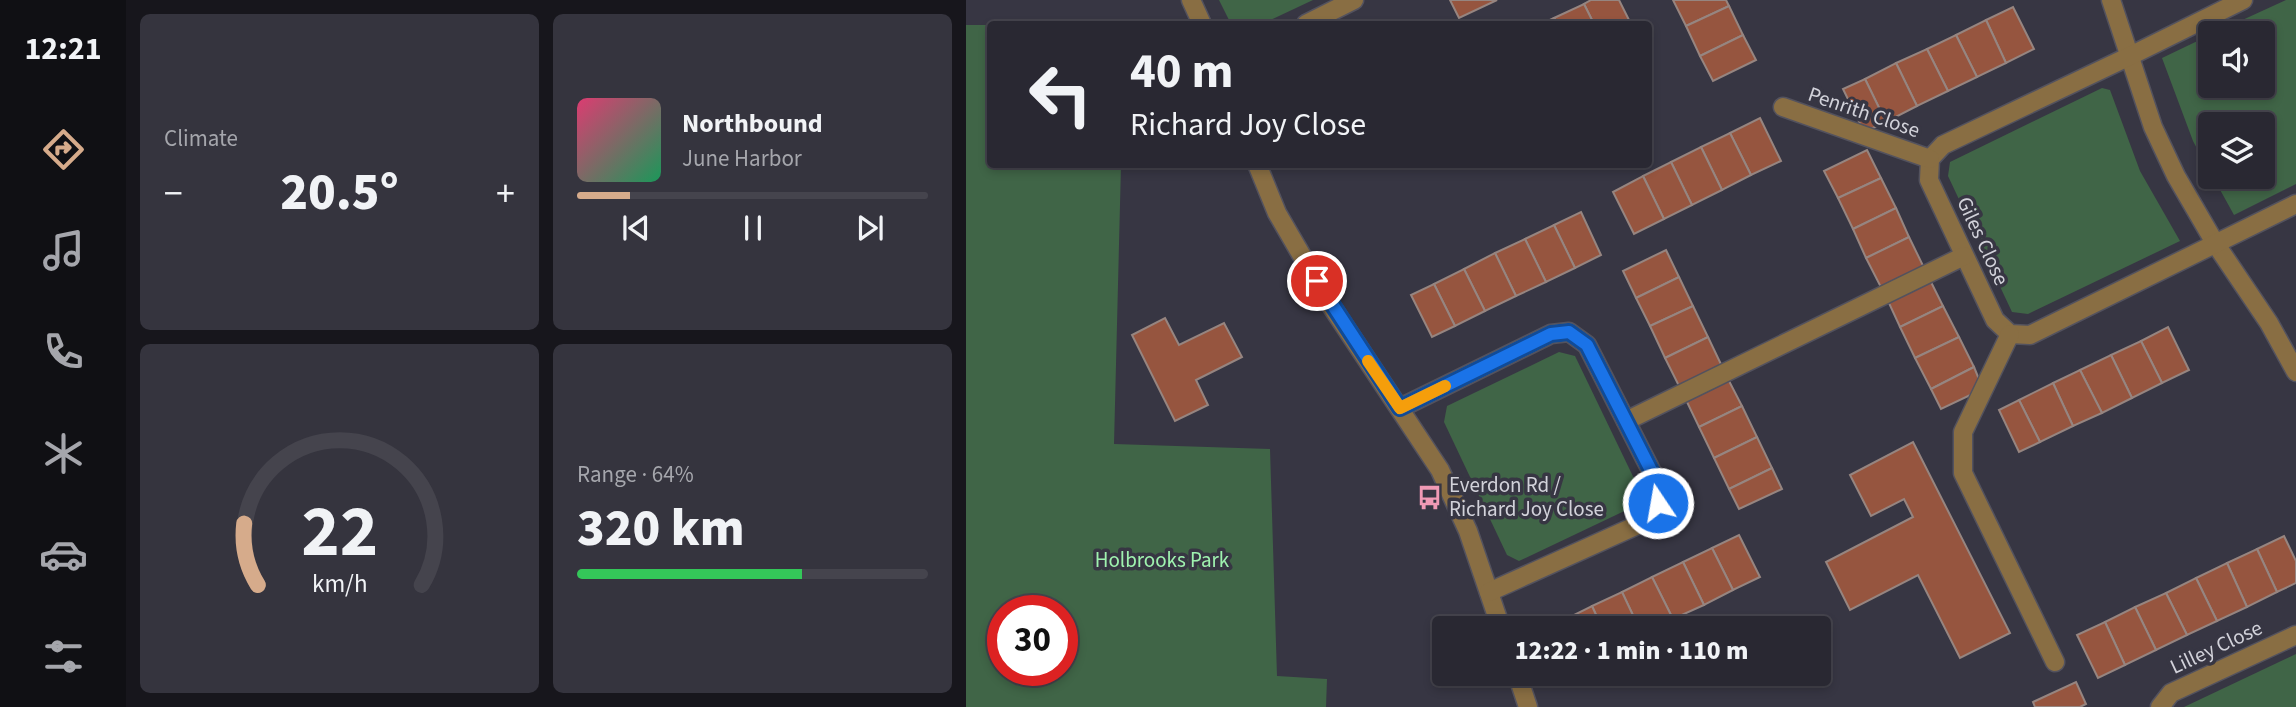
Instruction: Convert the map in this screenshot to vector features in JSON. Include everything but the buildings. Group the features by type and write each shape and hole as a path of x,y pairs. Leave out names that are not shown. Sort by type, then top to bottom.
{"street":[{"path":"1191,0 1201,21"},
{"path":"1312,21 1354,0"},
{"path":"2111,0 2153,127 2176,176 2215,243 2269,323 2296,372"},
{"path":"1930,159 1943,145 2130,57 2243,0"},
{"name":"Penrith Close","path":"1783,107 1930,159"},
{"name":"Giles Close","path":"1930,159 1929,180 1995,320 2010,334"},
{"path":"1258,168 1277,213 1323,293 1440,470 1468,531 1497,616"},
{"path":"2055,662 1963,473 1963,432 2010,334 2030,335 2296,204"},
{"path":"1626,421 1797,335 1965,256"},
{"path":"1400,408 1551,334 1569,332 1587,345 1658,484 1658,503 1642,523 1489,592"},
{"name":"Lilley Close","path":"2160,707 2171,694 2296,635"},
{"path":"1521,686 1528,707"}],"green space":[{"path":"1219,0 1313,0 1268,21 1230,21"},
{"path":"2286,0 2296,0 2296,184 2234,215 2220,189 2275,189 2275,112 2198,112 2198,150 2162,58 2198,41 2198,98 2275,98 2275,21 2240,21"},
{"name":"Holbrooks Park","path":"966,25 987,25 987,168 1121,168 1114,444 1270,449 1277,676 1327,679 1326,707 966,707"},
{"path":"2102,88 2110,90 2140,171 2180,241 2028,314 2012,312 1948,176 1950,162"},
{"path":"1559,352 1575,356 1641,493 1637,505 1519,561 1507,555 1444,422 1447,406"},
{"path":"2296,654 2296,707 2184,707"}],"slow traffic":[{"path":"1368,361 1400,408 1445,386"}],"place":[{"name":"Everdon Rd / Richard Joy Close","path":"1429,497"}],"route":[{"path":"1317,281 1400,408 1551,334 1569,332 1587,345 1658,484 1658,503"}]}
